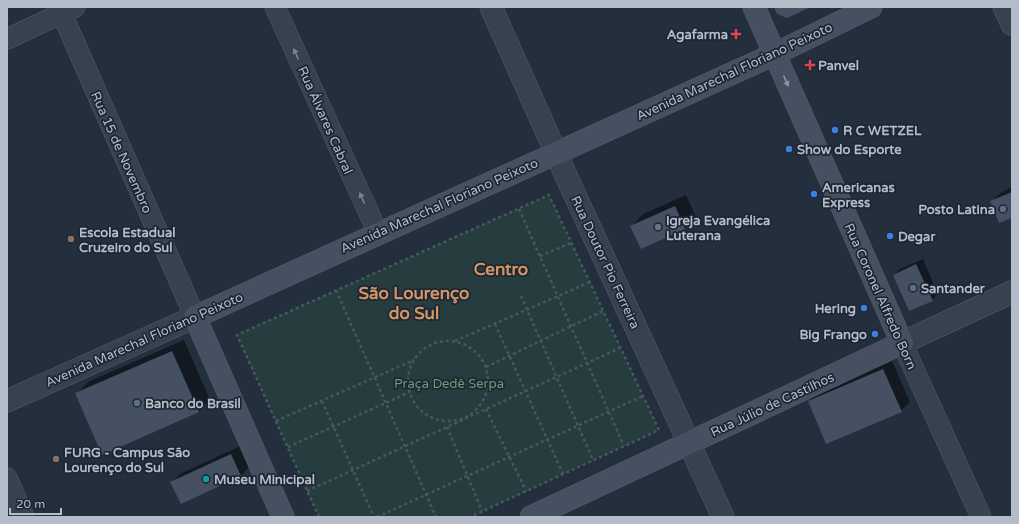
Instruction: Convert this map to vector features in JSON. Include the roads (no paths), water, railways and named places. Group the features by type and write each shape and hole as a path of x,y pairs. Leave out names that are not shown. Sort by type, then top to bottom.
{"main road":[{"name":"Rua Coronel Alfredo Born","path":"754,7 902,343"},
{"name":"Avenida Marechal Floriano Peixoto","path":"194,317 774,54 871,7"},
{"name":"Rua 15 de Novembro","path":"194,317 283,517"},
{"name":"Rua Júlio de Castilhos","path":"531,517 902,343"}],"street":[{"name":"Rua Álvares Cabral","path":"275,7 378,233"},
{"name":"Rua Doutor Pio Ferreira","path":"491,7 723,517"},
{"path":"1004,7 1012,24"},
{"path":"7,39 65,9"},
{"name":"Rua 15 de Novembro","path":"65,9 194,317"},
{"name":"Rua Júlio de Castilhos","path":"902,343 1012,292"},
{"name":"Avenida Marechal Floriano Peixoto","path":"7,401 194,317"},
{"name":"Rua Coronel Alfredo Born","path":"902,343 982,517"},
{"path":"7,478 24,517"}],"place":[{"name":"Agafarma","path":"736,34"},
{"name":"Panvel","path":"810,65"},
{"name":"R C WETZEL","path":"835,130"},
{"name":"Show do Esporte","path":"789,149"},
{"name":"Americanas Express","path":"814,194"},
{"name":"Posto Latina","path":"1003,209"},
{"name":"Igreja Evangélica Luterana","path":"658,227"},
{"name":"Degar","path":"890,236"},
{"name":"Escola Estadual Cruzeiro do Sul","path":"71,239"},
{"name":"Santander","path":"913,288"},
{"name":"Hering","path":"864,308"},
{"name":"Big Frango","path":"875,334"},
{"name":"Banco do Brasil","path":"137,403"},
{"name":"FURG - Campus São Lourenço do Sul","path":"56,459"},
{"name":"Museu Minicipal","path":"206,479"}],"district":[{"name":"Centro","path":"501,269"},
{"name":"São Lourenço do Sul","path":"414,303"}],"park label":[{"name":"Praça Dedê Serpa","path":"449,383"}]}
